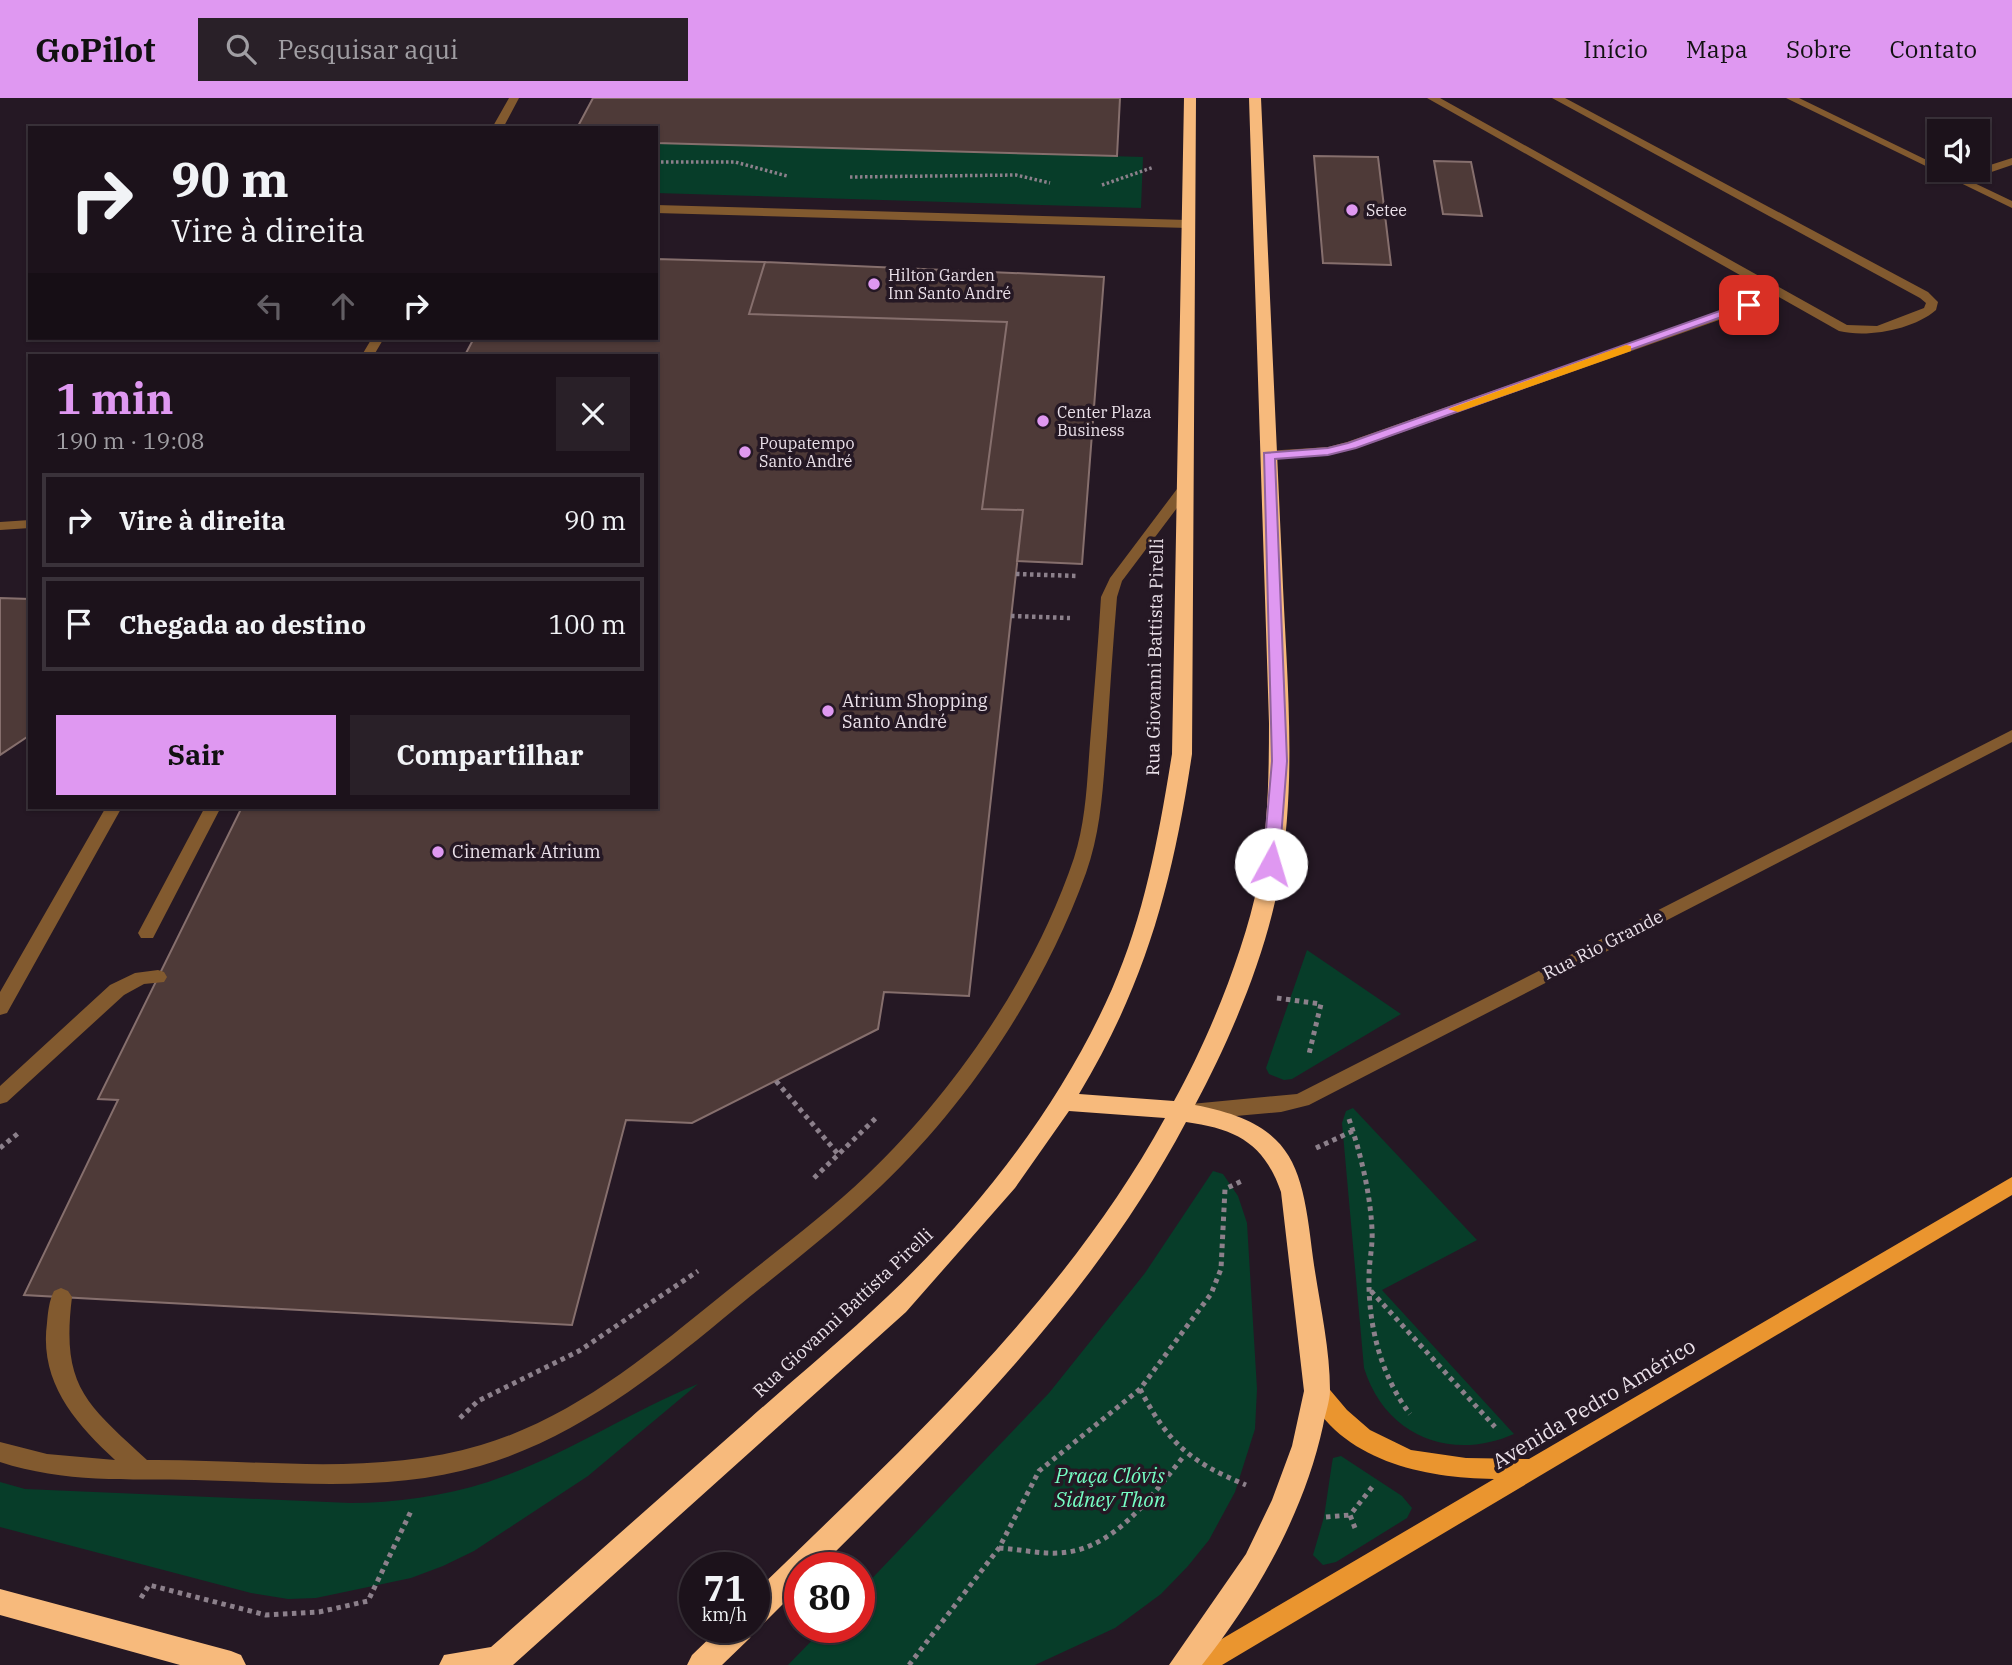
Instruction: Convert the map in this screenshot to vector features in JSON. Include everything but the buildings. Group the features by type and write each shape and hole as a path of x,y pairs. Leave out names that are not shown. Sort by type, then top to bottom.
{"highway":[{"name":"Rua Giovanni Battista Pirelli","path":"495,1662 897,1304 998,1196 1064,1102 1092,1056 1134,968 1157,898 1168,853 1182,754 1190,98"},
{"path":"770,1598 1006,1361 1069,1286 1112,1227 1181,1112 1215,1045 1235,991 1269,883 1280,761 1255,98"},
{"path":"1064,1102 1181,1112 1220,1118 1239,1125 1262,1139 1284,1163 1293,1192 1317,1391 1305,1446 1285,1501 1256,1563 1217,1624 1184,1665"},
{"path":"0,1602 231,1665"},
{"path":"702,1665 725,1643"},
{"path":"454,1665 495,1662"}],"main road":[{"name":"Avenida Pedro Américo","path":"1200,1665 2012,1185"},
{"path":"1317,1391 1336,1418 1362,1439 1391,1455 1430,1465 1470,1470 1533,1469"}],"street":[{"path":"498,126 514,98"},
{"path":"1432,98 1843,328 1859,333 1875,332 1930,310 1933,302 1924,295 1557,98"},
{"path":"1791,98 1927,164"},
{"path":"1990,168 2012,161"},
{"path":"1965,182 2012,205"},
{"path":"658,209 1188,224"},
{"path":"1268,455 1328,451 1352,446 1749,305"},
{"path":"0,1452 47,1466 368,1474 433,1467 493,1452 557,1423 675,1346 892,1163 972,1069 1016,1000 1044,947 1087,847 1092,821 1105,619 1115,581 1185,488"},
{"path":"0,526 28,524"},
{"name":"Rua Rio Grande","path":"1181,1112 1281,1105 1302,1100 2012,735"},
{"path":"0,1008 113,809"},
{"path":"147,933 206,810"},
{"path":"0,1097 117,990 141,978 158,977"},
{"path":"61,1297 55,1332 58,1366 68,1393 80,1412 141,1469"}],"path":[{"path":"658,162 735,162 794,178"},
{"path":"1016,574 1082,576"},
{"path":"1011,616 1105,619"},
{"path":"1235,991 1321,1004 1306,1070 1346,1111 1353,1131 1373,1240 1370,1291 1384,1370 1403,1407 1414,1419"},
{"path":"776,1081 838,1154"},
{"path":"806,1186 883,1111"},
{"path":"909,1665 999,1548 1039,1471 1140,1389 1211,1294 1221,1269 1225,1189 1353,1131"},
{"path":"119,1635 149,1585 266,1615 319,1612 368,1601 455,1422 478,1401 579,1351 705,1266"},
{"path":"1370,1291 1533,1469"},
{"path":"1140,1389 1159,1426 1184,1456 1215,1474 1324,1517 1350,1515"},
{"path":"999,1548 1061,1553 1088,1548 1116,1530 1142,1506 1184,1456"}],"green space":[{"path":"658,143 1143,157 1141,208 658,193"},
{"path":"1307,950 1401,1014 1292,1079 1284,1080 1269,1074 1266,1068"},
{"path":"1353,1108 1477,1240 1382,1290 1514,1434 1490,1442 1467,1445 1444,1443 1423,1437 1404,1426 1387,1411 1374,1392 1364,1368 1342,1123 1346,1111"},
{"name":"Praça Clóvis Sidney Thon","path":"1213,1171 1223,1174 1238,1196 1247,1223 1257,1389 1255,1429 1235,1492 1209,1540 1188,1566 1161,1594 1115,1628 1035,1665 788,1665 809,1643 875,1643 875,1575 1049,1393 1145,1273"},
{"path":"698,1384 588,1476 474,1551 411,1578 316,1598 288,1599 251,1593 0,1527 0,1482 25,1489 350,1503 384,1502 437,1495 488,1482 542,1461"},
{"path":"1341,1456 1402,1496 1412,1508 1407,1518 1336,1562 1323,1565 1313,1555 1324,1517 1333,1458"}],"slow traffic":[{"path":"1454,409 1626,348"}],"place":[{"name":"Setee","path":"1352,210"},
{"name":"Hilton Garden Inn Santo André","path":"874,284"},
{"name":"Center Plaza Business","path":"1043,421"},
{"name":"Poupatempo Santo André","path":"745,452"},
{"name":"Atrium Shopping Santo André","path":"828,711"},
{"name":"Cinemark Atrium","path":"438,852"}],"route":[{"path":"1271,864 1280,761 1268,455 1328,451 1352,446 1749,305"}]}
